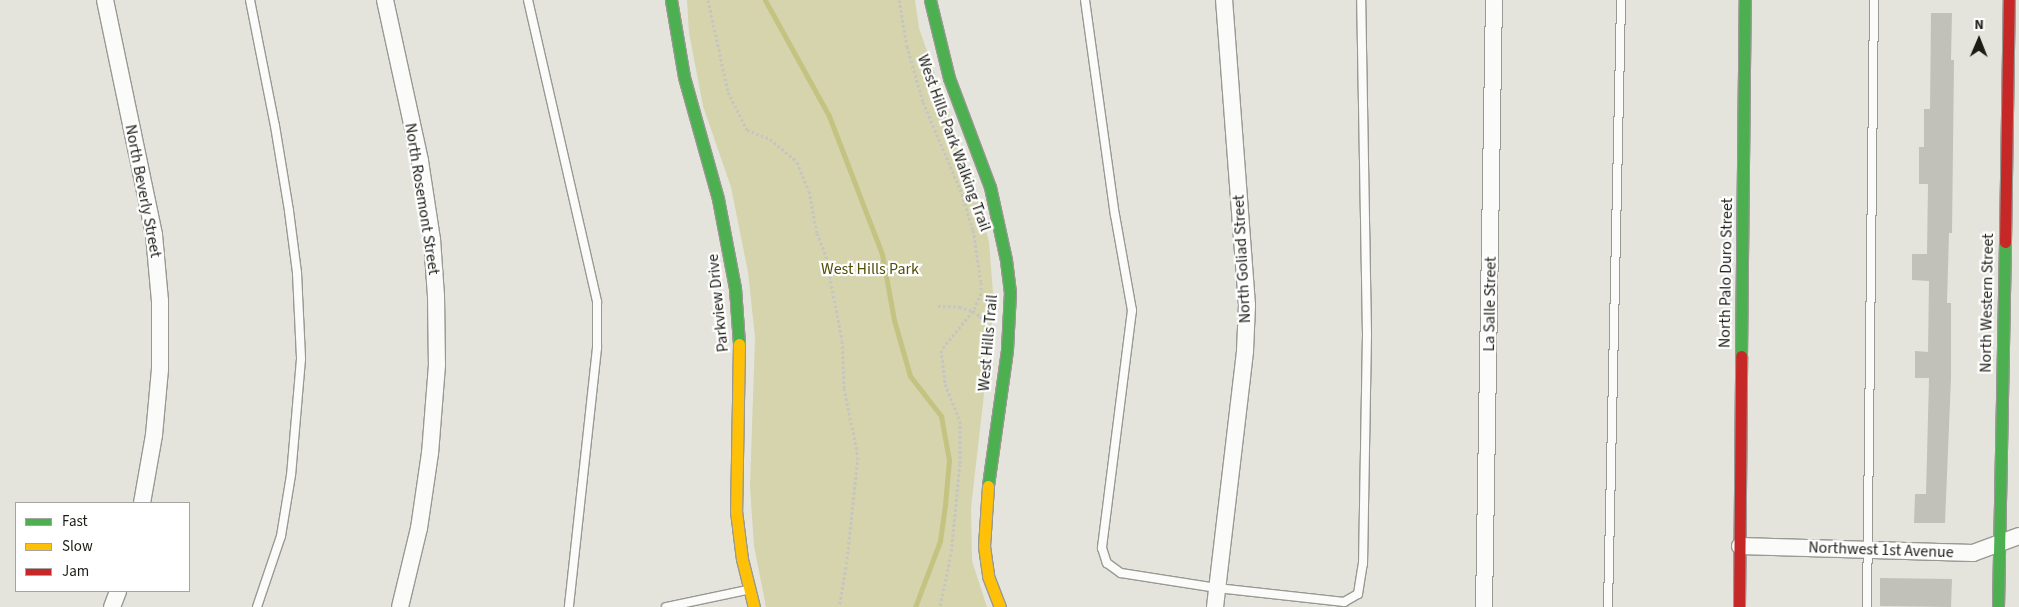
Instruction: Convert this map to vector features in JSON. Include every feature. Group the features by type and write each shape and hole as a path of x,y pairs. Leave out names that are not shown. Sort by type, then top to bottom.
{"street":[{"name":"North Beverly Street","path":"105,0 154,235 160,301 160,369 154,436 142,502"},
{"name":"North Rosemont Street","path":"385,0 420,161 432,239 436,296 437,365 430,453 419,528 400,607"},
{"name":"Parkview Drive","path":"671,0 684,77 718,199 734,288 740,356 736,511 742,558 754,607"},
{"name":"West Hills Trail","path":"930,0 949,78 990,187 1006,260 1010,309 1007,350 987,494 984,546 988,576 1000,607"},
{"name":"North Goliad Street","path":"1215,607 1245,351 1247,305 1224,0"},
{"name":"La Salle Street","path":"1484,607 1494,0"},
{"name":"North Palo Duro Street","path":"1739,607 1745,0"},
{"name":"North Western Street","path":"1998,607 2011,251 2009,0"},
{"name":"Northwest 1st Avenue","path":"1740,546 1974,553 2019,536"},
{"path":"112,607 118,592"}],"lane":[{"path":"250,0 275,126 289,211 297,273 301,358 291,475 281,536 257,607"},
{"path":"528,0 597,302 597,348 570,607"},
{"path":"1085,0 1115,215 1132,310 1102,548 1107,563 1121,573 1217,588 1344,602 1358,594 1363,564 1367,334 1361,0"},
{"path":"1608,607 1621,0"},
{"path":"1867,607 1874,0"},
{"path":"666,607 750,590"}],"path":[{"path":"708,0 728,92 747,130 770,138 797,162 809,191 817,233 826,256 842,341 845,395 858,457 846,567 839,607"},
{"name":"West Hills Park Walking Trail","path":"899,0 907,46 923,102 965,201 974,230 981,282 980,293 972,311 941,350 945,384 960,421 960,464 951,554 940,607"},
{"path":"938,306 959,307 972,311 984,320 989,331"}],"green space":[{"name":"West Hills Park","path":"687,0 915,0 919,28 976,192 989,242 994,306 971,508 972,561 987,607 766,607 754,546 750,487 755,337 748,272 731,187 703,106 689,33"}],"building":[{"path":"1931,13 1952,13 1951,60 1954,60 1952,233 1949,233 1947,303 1951,303 1951,378 1945,523 1914,523 1915,494 1926,494 1929,378 1915,378 1915,351 1928,352 1929,281 1912,280 1912,254 1927,254 1928,184 1919,184 1919,147 1924,147 1924,109 1930,109"},
{"path":"1880,578 1952,579 1951,607 1880,606"}],"waterway":[{"path":"765,0 829,116 882,254 894,320 910,376 941,416 949,460 945,505 940,541 915,607"}],"traffic: fast":[{"path":"671,0 684,77 718,199 735,288 739,344"},
{"path":"930,0 949,78 990,187 1006,260 1010,292 1007,350 988,486"},
{"path":"1741,356 1745,0"},
{"path":"1998,607 2005,242"}],"traffic: slow":[{"path":"739,344 736,511 742,559 754,607"},
{"path":"988,486 984,546 988,576 1000,607"}],"traffic: jam":[{"path":"2005,242 2009,0"},
{"path":"1739,607 1741,356"}]}
